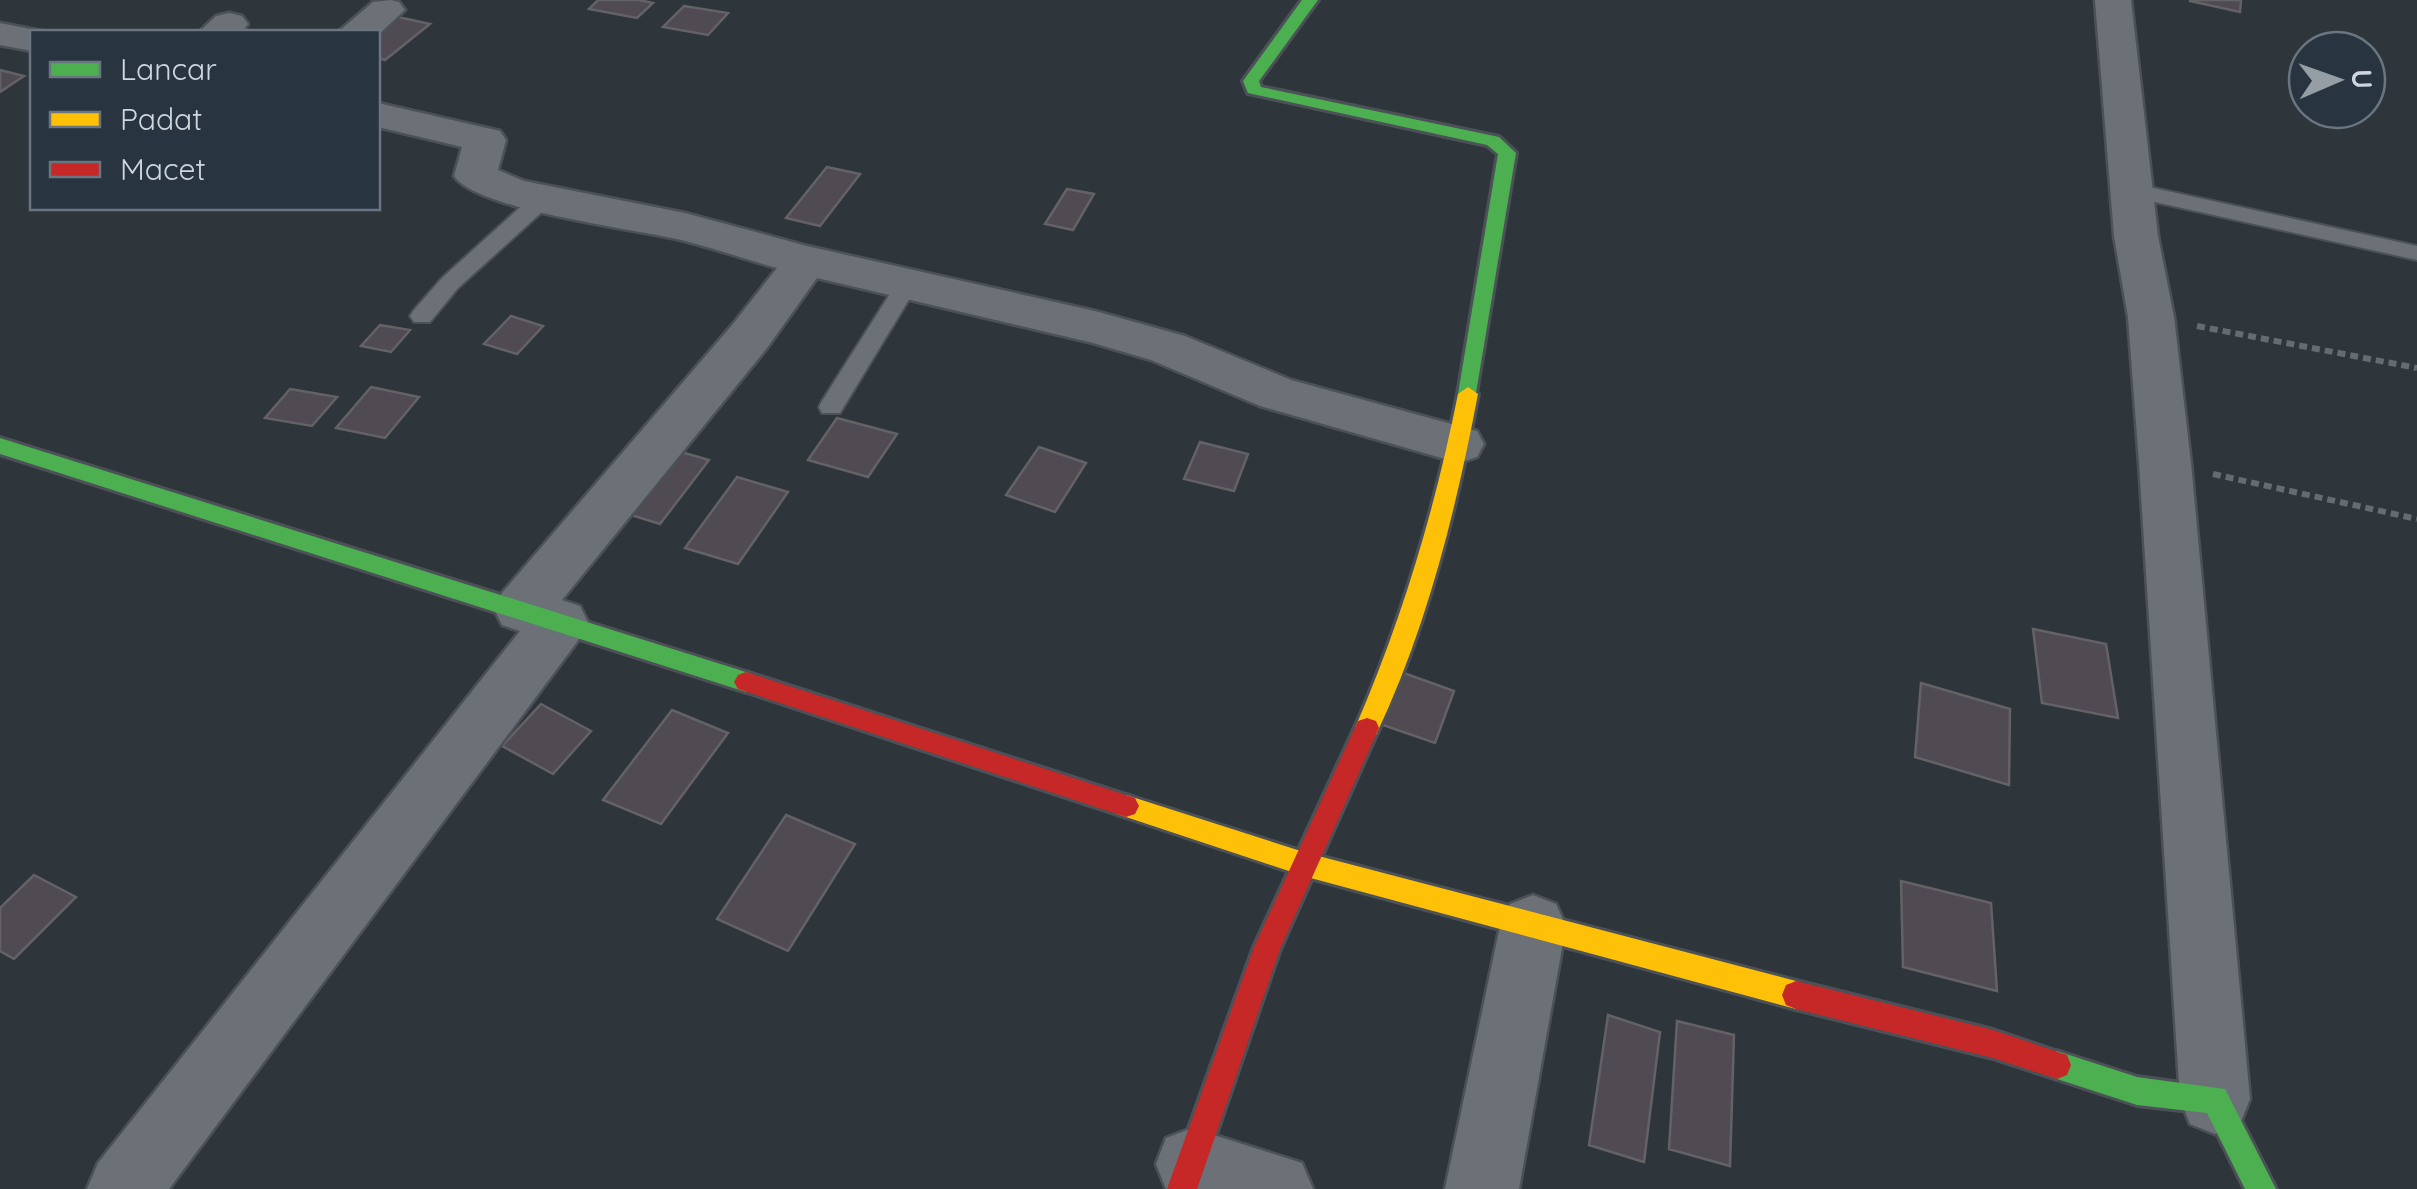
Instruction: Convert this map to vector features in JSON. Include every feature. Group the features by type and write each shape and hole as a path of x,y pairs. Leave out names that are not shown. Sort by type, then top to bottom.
{"street":[{"path":"1276,1189 1187,1177 1268,947 1392,674 1435,537 1458,444 1507,154 1493,141 1254,90 1250,81 1310,0"},
{"path":"2113,0 2131,190 2151,317 2165,463 2215,1099 2261,1189"},
{"path":"0,34 30,40"},
{"path":"380,115 475,134 485,140 475,176 478,180 685,227 806,261 1168,348 1276,394 1458,444"},
{"path":"124,1189 541,615 806,261"},
{"path":"0,446 541,615 1307,865 1635,956 1993,1044 2138,1090 2215,1099"},
{"path":"1482,1189 1533,926"}],"lane":[{"path":"2131,190 2417,252"},
{"path":"422,316 450,283 545,197"},
{"path":"831,407 908,283"}],"path":[{"path":"2151,317 2417,368"},
{"path":"2165,463 2417,519"}],"building":[{"path":"598,0 653,3 637,18 589,9"},
{"path":"2190,0 2241,0 2240,12 2190,1"},
{"path":"684,6 728,13 708,35 663,27"},
{"path":"398,17 430,24 385,60 380,59 380,32"},
{"path":"0,70 24,76 0,92"},
{"path":"827,167 860,174 820,226 786,218"},
{"path":"1067,189 1094,194 1073,230 1045,224"},
{"path":"511,316 543,326 517,354 484,344"},
{"path":"380,325 410,330 391,352 361,346"},
{"path":"371,387 419,397 385,438 336,428"},
{"path":"290,389 337,397 312,426 265,418"},
{"path":"837,418 897,434 868,477 808,460"},
{"path":"1200,442 1248,454 1234,491 1184,479"},
{"path":"1039,447 1086,463 1055,512 1006,495"},
{"path":"674,450 709,460 660,524 625,513"},
{"path":"737,477 788,492 738,564 685,548"},
{"path":"2033,629 2106,644 2118,718 2042,703"},
{"path":"1401,672 1454,691 1435,743 1380,724"},
{"path":"1921,683 2010,709 2009,785 1915,757"},
{"path":"541,704 591,731 553,774 502,746"},
{"path":"672,710 728,733 661,824 603,800"},
{"path":"786,815 855,844 788,951 717,919"},
{"path":"34,875 76,897 14,959 0,951 0,908"},
{"path":"1901,881 1991,903 1997,991 1903,967"},
{"path":"1608,1015 1660,1032 1644,1162 1589,1145"},
{"path":"1677,1021 1734,1035 1730,1166 1669,1149"}],"traffic: fast":[{"path":"1310,0 1251,81 1254,90 1493,141 1507,153 1468,394"},
{"path":"0,446 746,682"},
{"path":"2057,1065 2137,1091 2215,1099 2261,1189"}],"traffic: slow":[{"path":"1367,728 1400,648 1428,564 1468,394"},
{"path":"1126,806 1307,865 1796,995"}],"traffic: jam":[{"path":"746,682 1126,806"},
{"path":"1182,1189 1267,947 1367,728"},
{"path":"1796,995 1993,1044 2057,1065"}]}
